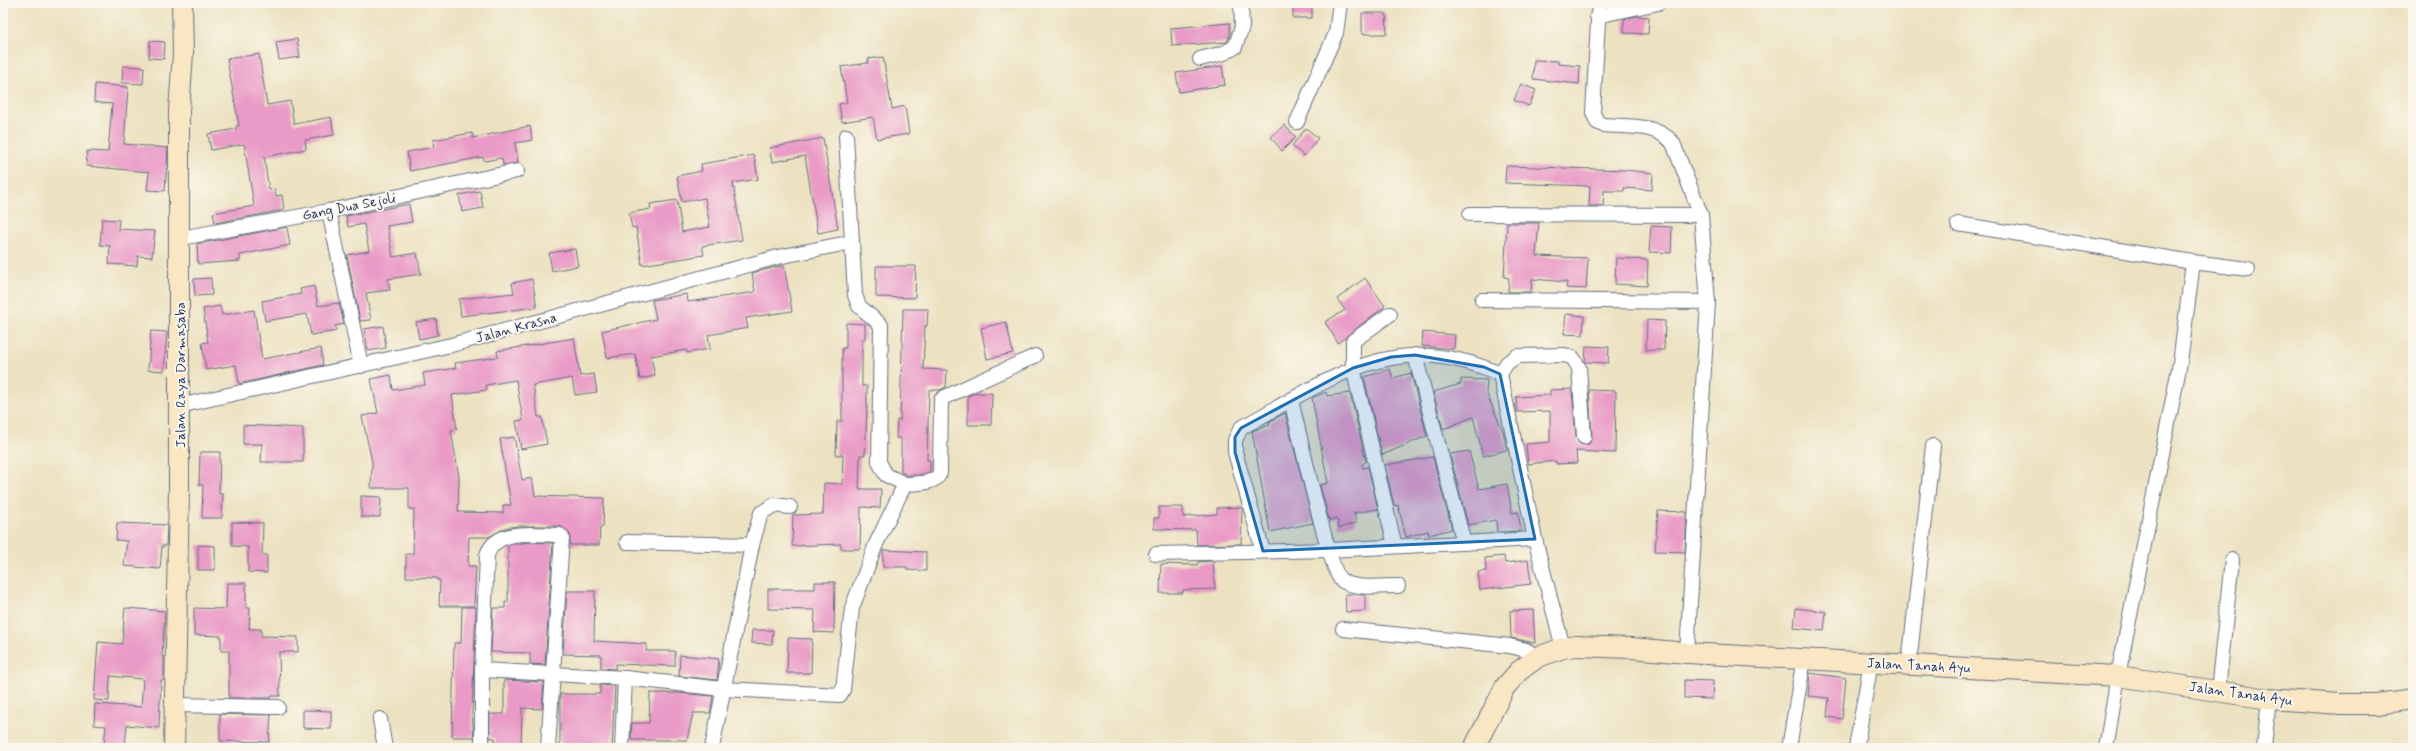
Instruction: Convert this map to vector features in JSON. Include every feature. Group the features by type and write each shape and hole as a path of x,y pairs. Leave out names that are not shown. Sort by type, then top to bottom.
{"street":[{"name":"Jalan Raya Darmasaba","path":"174,748 176,705 181,238 179,111 183,53 182,3"},
{"path":"1200,59 1224,53 1235,47 1242,27 1241,3"},
{"path":"1297,122 1336,33 1340,3"},
{"path":"1658,3 1598,10 1593,113 1597,122 1603,125 1656,130 1665,134 1673,142 1700,215 1708,302 1687,653"},
{"path":"846,136 856,302 858,306 881,325 879,462 886,475 905,484 934,480 940,474 940,404 942,398 1035,356"},
{"name":"Gang Dua Sejoli","path":"181,238 329,211 517,171"},
{"path":"329,211 361,366"},
{"path":"1470,214 1700,215"},
{"path":"1958,224 2193,262 2248,269"},
{"name":"Jalan Krasna","path":"179,406 451,345 778,257 852,242"},
{"path":"2106,748 2118,676 2180,363 2193,262"},
{"path":"1482,300 1708,302"},
{"path":"1390,314 1353,341 1353,368 1395,546"},
{"path":"1415,355 1464,543"},
{"path":"1263,551 1235,452 1235,440 1241,428 1353,368 1391,357 1415,355 1456,360 1484,367 1500,374"},
{"path":"1562,648 1535,539 1500,374 1507,363 1517,356 1565,355 1573,358 1579,368 1584,437"},
{"path":"1291,400 1328,550 1338,577 1341,580 1355,585 1398,586"},
{"path":"1908,664 1933,446"},
{"path":"482,670 625,678 723,690 835,696 841,694 852,608 868,563 905,484"},
{"path":"712,748 752,545 762,513 774,505 790,507"},
{"path":"482,748 482,670 487,555 490,547 495,541 506,536 560,535 562,537 548,748"},
{"path":"1156,554 1328,550 1535,539"},
{"path":"627,542 752,545"},
{"path":"2218,691 2232,560"},
{"path":"1343,629 1510,646 1526,650 1538,657"},
{"name":"Jalan Tanah Ayu","path":"1474,748 1505,687 1519,671 1538,657 1562,648 1632,648 1687,653 1804,658 2118,676 2269,699 2340,704 2377,704 2413,700"},
{"path":"1788,748 1804,658"},
{"path":"1856,748 1871,662"},
{"path":"622,748 625,678"},
{"path":"2264,748 2269,699"},
{"path":"176,705 278,707"},
{"path":"380,719 385,748"}],"highlighted area":[{"path":"1415,355 1484,367 1500,374 1535,539 1263,551 1235,452 1235,437 1241,428 1353,368 1368,363 1391,357"}],"building":[{"path":"1293,3 1312,3 1312,18 1293,18"},
{"path":"1362,13 1386,13 1387,34 1362,34"},
{"path":"1637,16 1649,17 1648,34 1624,33 1624,19"},
{"path":"1230,23 1230,34 1227,42 1172,46 1171,28"},
{"path":"297,39 300,57 279,60 276,42"},
{"path":"150,41 165,42 164,59 149,58"},
{"path":"259,54 267,105 290,101 294,124 331,117 334,135 305,140 306,149 264,157 269,190 275,189 276,196 282,195 284,210 215,223 213,213 254,206 244,144 211,150 208,134 236,129 236,126 239,126 227,59"},
{"path":"883,57 892,109 905,106 909,134 877,139 873,117 842,122 839,104 847,102 841,67 868,63 868,59"},
{"path":"1534,60 1558,61 1558,64 1580,66 1579,84 1533,79"},
{"path":"123,66 144,67 143,84 122,83"},
{"path":"1222,66 1225,85 1179,92 1176,73"},
{"path":"95,84 128,87 124,144 168,148 165,191 147,190 149,172 86,166 87,151 108,152 112,104 94,102"},
{"path":"1521,84 1536,90 1529,106 1514,100"},
{"path":"1284,125 1296,137 1282,151 1271,137"},
{"path":"530,126 532,140 515,143 518,163 503,165 502,158 484,161 483,157 410,171 407,152 434,147 433,140 472,133 473,138"},
{"path":"1306,128 1318,138 1304,156 1292,146"},
{"path":"823,138 838,229 818,233 805,156 772,162 769,148"},
{"path":"754,155 758,179 733,183 742,240 702,246 704,255 642,265 636,227 632,228 629,213 651,209 650,204 677,200 682,232 710,227 705,198 682,202 677,176 702,171 701,164"},
{"path":"1506,166 1625,170 1653,173 1652,190 1624,188 1624,191 1604,191 1603,206 1589,206 1590,186 1505,183"},
{"path":"480,191 483,208 462,212 459,195"},
{"path":"409,204 412,222 387,226 393,257 417,253 421,274 388,279 390,290 366,293 371,320 360,321 347,255 369,251 364,224 348,227 346,216"},
{"path":"102,219 119,220 118,229 155,231 152,257 138,256 137,266 109,264 110,246 100,245"},
{"path":"1507,223 1539,223 1536,256 1588,258 1586,289 1566,288 1567,282 1532,279 1531,292 1508,292 1509,278 1504,277"},
{"path":"1651,226 1672,227 1671,253 1649,252"},
{"path":"287,227 290,245 240,255 240,261 198,264 197,244"},
{"path":"575,249 578,266 552,271 549,253"},
{"path":"1616,258 1648,260 1647,286 1615,284"},
{"path":"784,265 792,311 746,318 748,328 708,335 710,349 687,353 686,350 651,356 655,376 640,379 635,354 607,358 602,331 656,319 652,300 687,294 688,302 755,292 752,273"},
{"path":"876,266 916,266 915,298 876,297"},
{"path":"211,278 212,295 195,296 194,279"},
{"path":"1365,278 1385,306 1338,343 1325,322 1345,310 1337,299"},
{"path":"532,279 537,307 461,316 459,299 514,293 512,283"},
{"path":"314,286 318,306 339,303 344,324 335,326 336,331 311,335 307,314 265,321 262,301 301,294 300,289"},
{"path":"220,306 222,315 254,310 262,359 321,348 323,365 239,384 236,365 206,370 202,343 208,342 203,309"},
{"path":"903,309 928,309 927,326 925,326 923,369 947,370 946,387 940,390 929,390 927,460 930,460 930,472 919,475 907,475 901,472 901,438 896,438 897,420 900,421"},
{"path":"1566,314 1584,316 1583,335 1564,334"},
{"path":"436,319 438,335 419,339 416,322"},
{"path":"1647,320 1665,321 1664,350 1646,350"},
{"path":"1006,322 1013,353 987,359 981,328"},
{"path":"846,323 865,324 865,339 862,339 862,386 867,386 867,407 865,455 860,455 859,489 881,489 880,508 861,507 860,549 841,549 841,544 792,546 793,515 823,514 824,483 842,484 843,455 836,455 837,421 842,421 842,348 846,348"},
{"path":"383,326 386,348 368,351 364,329"},
{"path":"151,331 167,332 164,371 148,370"},
{"path":"1423,332 1455,335 1454,349 1422,346"},
{"path":"574,338 580,376 594,374 597,392 575,395 572,378 533,385 538,417 542,417 547,444 521,449 516,421 523,420 516,380 486,385 487,390 452,395 457,429 451,430 459,477 458,512 503,513 503,505 511,505 500,439 514,437 522,480 532,478 535,496 604,498 603,527 600,527 599,545 570,545 570,534 560,526 517,526 505,528 489,537 469,537 468,566 476,566 474,606 439,606 440,580 437,580 437,578 406,577 406,554 413,554 414,509 409,509 409,488 371,488 372,462 362,416 378,413 371,379 391,375 393,390 425,385 423,373 456,368 455,363 498,357 497,351"},
{"path":"1586,346 1609,347 1608,363 1585,362"},
{"path":"1390,369 1393,378 1411,373 1427,436 1382,455 1364,377"},
{"path":"1461,379 1487,380 1486,392 1503,431 1507,450 1483,456 1473,417 1443,429 1433,392 1461,384"},
{"path":"1572,389 1576,438 1580,444 1584,445 1589,444 1592,437 1589,390 1616,391 1615,453 1576,451 1577,463 1556,464 1556,461 1528,464 1526,444 1550,442 1550,411 1517,412 1516,397 1550,395 1550,390"},
{"path":"1326,392 1327,396 1350,393 1366,462 1362,464 1363,468 1368,467 1378,509 1354,513 1356,523 1339,528 1337,518 1329,520 1320,485 1328,483 1312,398"},
{"path":"975,393 992,393 991,425 968,425 968,396"},
{"path":"1285,413 1313,523 1270,532 1252,431 1270,425 1269,422"},
{"path":"243,425 303,428 303,462 261,462 262,444 243,444"},
{"path":"1469,451 1479,489 1507,484 1512,513 1518,512 1521,531 1497,532 1496,520 1468,525 1450,454"},
{"path":"200,452 220,452 219,494 223,494 222,518 202,518 203,485 199,485"},
{"path":"1433,457 1452,529 1429,535 1428,531 1406,537 1398,505 1394,506 1385,465"},
{"path":"361,496 381,497 380,517 361,517"},
{"path":"1159,507 1183,507 1183,517 1217,514 1217,508 1242,507 1241,544 1197,545 1196,530 1154,529 1154,518 1159,518"},
{"path":"1658,511 1687,512 1685,552 1655,551"},
{"path":"232,522 263,523 262,555 267,555 267,573 248,572 248,547 232,546"},
{"path":"117,523 167,525 166,546 162,546 160,569 124,566 127,541 116,540"},
{"path":"529,542 553,543 545,665 530,664 530,653 491,652 493,608 505,608 505,602 508,602 508,545"},
{"path":"198,545 215,546 215,570 198,570"},
{"path":"883,550 926,552 926,571 907,570 907,567 883,567"},
{"path":"1504,556 1505,563 1528,560 1531,584 1480,590 1478,572 1486,571 1485,558"},
{"path":"1213,561 1215,589 1183,590 1183,593 1160,593 1161,564 1197,565 1198,562"},
{"path":"815,582 835,582 834,633 814,632 815,610 768,609 768,589 815,589"},
{"path":"227,583 246,583 246,608 250,608 249,629 261,629 261,636 298,637 298,652 279,652 280,696 272,696 271,698 229,698 229,651 221,651 221,636 194,635 194,608 226,609"},
{"path":"567,591 595,591 594,641 647,644 646,651 675,651 675,666 616,664 615,669 601,668 601,655 563,654"},
{"path":"1345,594 1365,595 1365,611 1346,612"},
{"path":"462,607 476,607 472,714 474,737 452,737 454,643 461,643"},
{"path":"125,608 165,611 162,657 164,657 164,680 161,680 159,728 127,725 125,746 104,744 106,726 94,725 95,704 141,707 143,679 110,676 109,701 94,700 98,642 122,644"},
{"path":"1796,608 1826,612 1824,631 1794,628"},
{"path":"1533,610 1535,643 1511,638 1510,611"},
{"path":"752,630 773,630 772,644 751,643"},
{"path":"788,638 812,639 811,673 787,673"},
{"path":"680,655 719,659 717,680 679,676"},
{"path":"1810,673 1846,678 1842,719 1827,717 1829,698 1808,696"},
{"path":"504,680 544,682 542,709 522,708 521,748 495,748 495,738 490,738 490,714 504,714"},
{"path":"1684,680 1713,681 1712,699 1684,698"},
{"path":"600,685 615,686 612,748 560,748 560,694 600,694"},
{"path":"650,693 679,693 713,696 710,713 693,713 687,740 631,740 632,723 649,723"},
{"path":"303,710 331,711 331,729 303,728"},
{"path":"220,714 271,715 269,742 220,741"}]}
